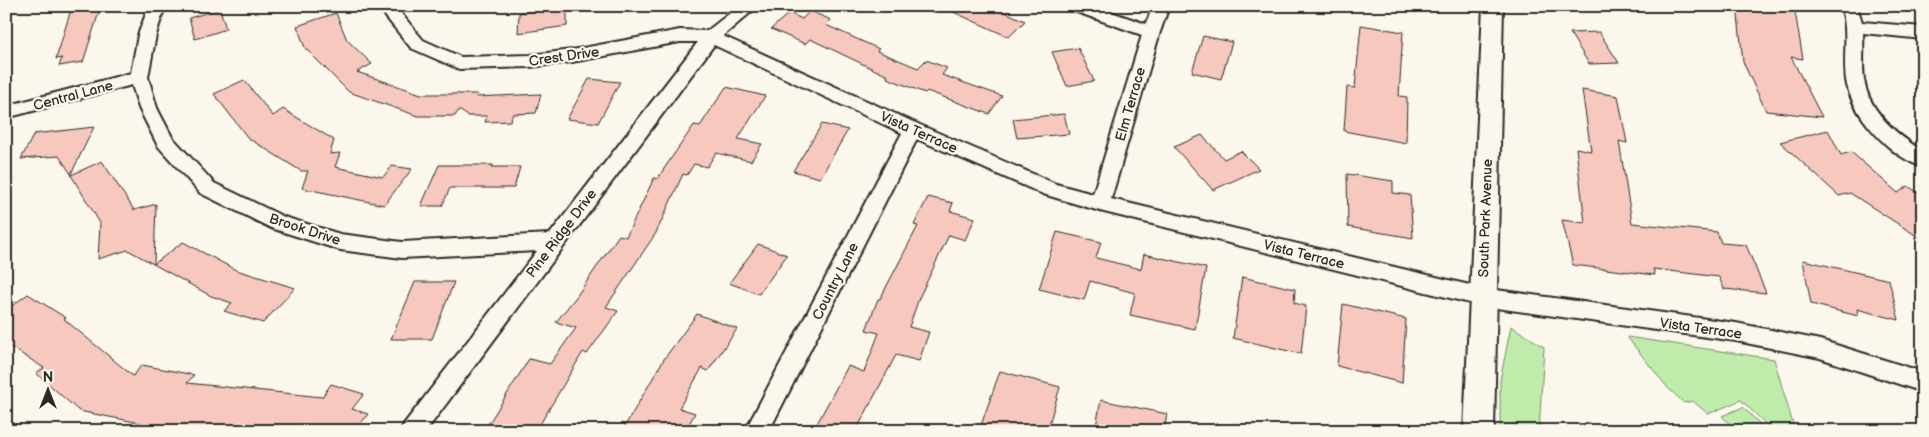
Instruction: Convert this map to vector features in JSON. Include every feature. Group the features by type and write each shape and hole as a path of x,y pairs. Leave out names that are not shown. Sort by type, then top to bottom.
{"street":[{"name":"Brook Drive","path":"157,6 147,35 139,77 148,108 165,141 207,188 278,223 340,242 402,250 554,242"},
{"name":"Crest Drive","path":"392,6 392,13 417,44 459,63 530,61 572,56 680,36 711,37"},
{"path":"711,37 750,6"},
{"path":"1077,6 1151,32"},
{"name":"Elm Terrace","path":"1100,204 1151,32 1161,6"},
{"name":"South Park Avenue","path":"1479,431 1493,6"},
{"path":"1850,6 1855,27 1855,80 1863,104 1892,138 1923,160"},
{"path":"1855,27 1923,33"},
{"name":"Vista Terrace","path":"711,37 913,130 1050,189 1100,204 1482,297 1736,332 1820,349 1923,382"},
{"name":"Pine Ridge Drive","path":"412,431 711,37"},
{"name":"Central Lane","path":"6,112 139,77"},
{"name":"Country Lane","path":"757,431 913,130"}],"green space":[{"path":"1511,326 1544,347 1539,431 1500,431 1500,381"},
{"path":"1627,337 1774,359 1795,431 1773,431 1741,400 1708,414 1693,401 1684,403 1667,387"},
{"path":"1743,407 1767,431 1736,431 1722,416"}],"building":[{"path":"72,6 101,6 83,62 59,66 62,58 56,59"},
{"path":"567,6 567,26 518,33 519,13"},
{"path":"940,6 991,6 1025,21 1009,37"},
{"path":"1737,6 1794,6 1803,59 1791,57 1822,117 1766,111 1743,62"},
{"path":"220,9 226,29 195,39 189,18"},
{"path":"810,11 831,20 826,25 879,49 877,51 918,68 926,60 947,68 942,75 1002,96 989,114 887,78 888,76 810,39 805,44 771,29 789,13 802,19"},
{"path":"336,13 347,40 372,64 357,72 421,94 477,94 476,97 541,94 536,113 513,114 510,121 485,122 487,116 468,116 459,110 455,116 418,116 349,92 305,48 297,26"},
{"path":"1361,25 1403,32 1399,96 1407,97 1406,143 1344,131 1347,87 1355,88"},
{"path":"1599,32 1619,63 1589,64 1570,33"},
{"path":"1203,36 1232,42 1221,79 1192,72"},
{"path":"1078,48 1094,81 1067,86 1052,52"},
{"path":"589,79 620,82 598,123 567,119"},
{"path":"244,80 273,116 283,109 334,140 330,154 340,153 335,167 383,177 392,166 412,169 384,205 302,188 308,171 301,171 248,138 214,94"},
{"path":"726,87 765,96 738,139 762,144 751,161 716,153 707,167 694,164 687,175 683,174 656,233 606,307 618,311 587,354 583,352 536,431 484,431 529,359 550,364 576,328 556,322 576,297 619,235 626,237 654,178 657,179 694,125 700,126"},
{"path":"1582,90 1618,96 1627,143 1619,141 1632,223 1717,232 1721,243 1746,245 1766,293 1724,289 1719,277 1653,269 1655,275 1573,265 1562,220 1585,223 1576,148 1591,151"},
{"path":"1064,114 1069,134 1017,138 1013,119"},
{"path":"822,124 848,130 820,178 793,171"},
{"path":"94,127 71,174 59,156 21,159 34,134"},
{"path":"1828,130 1841,155 1851,152 1898,193 1908,186 1923,196 1923,240 1850,193 1839,196 1780,142"},
{"path":"1202,135 1224,159 1241,151 1259,169 1213,190 1174,147"},
{"path":"102,161 134,210 156,204 154,264 183,242 236,270 295,288 263,323 224,311 232,303 211,296 128,250 98,259 100,223 71,175"},
{"path":"439,165 520,167 514,188 450,188 442,206 421,206"},
{"path":"1347,174 1393,181 1393,193 1410,195 1413,238 1348,227"},
{"path":"928,197 953,203 950,211 975,218 965,240 949,235 919,298 909,327 929,332 919,361 896,355 856,431 813,431 848,366 864,372 879,333 866,330 878,299 880,299 918,226 914,225"},
{"path":"1057,232 1101,242 1096,258 1141,269 1144,254 1206,268 1195,329 1130,315 1135,293 1090,281 1084,300 1039,289"},
{"path":"758,244 787,255 759,294 729,283"},
{"path":"1803,260 1889,280 1899,320 1857,309 1858,316 1811,304"},
{"path":"1242,277 1295,289 1294,303 1306,306 1301,354 1233,338"},
{"path":"415,282 454,282 432,339 391,339"},
{"path":"28,294 66,318 64,319 133,376 142,365 194,375 187,383 322,397 331,384 364,394 352,409 368,414 355,431 181,431 79,411 36,373 44,368 6,344 6,310"},
{"path":"1343,304 1406,319 1402,383 1337,366"},
{"path":"697,314 737,329 708,371 702,368 679,408 695,413 685,431 622,431 664,359"},
{"path":"1000,371 1060,387 1047,431 979,431"},
{"path":"1101,400 1167,414 1164,431 1095,431"}]}
